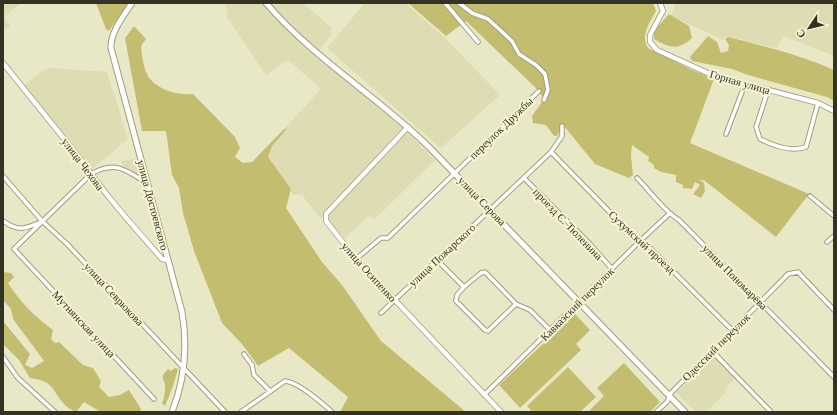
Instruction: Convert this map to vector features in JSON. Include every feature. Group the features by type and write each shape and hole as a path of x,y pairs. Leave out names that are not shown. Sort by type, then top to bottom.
{"main road":[{"name":"улица Достоевского","path":"132,3 110,43 179,297 184,325 184,369 181,386 172,412"},
{"name":"улица Серова","path":"266,3 291,30 408,127 491,210 685,412"}],"street":[{"path":"445,3 478,42"},
{"path":"459,3 472,13 488,19 512,41 519,54 536,65 545,74 548,90 544,100"},
{"name":"Горная улица","path":"660,3 663,11 650,35 650,42 657,50 712,75 818,103 834,111"},
{"name":"улица Чехова","path":"3,63 125,218 162,259 168,260"},
{"path":"726,134 745,84"},
{"path":"768,90 756,130 760,139 783,148 798,150 806,146 818,103"},
{"name":"переулок Дружбы","path":"356,259 381,238 388,238 539,91"},
{"name":"улица Пожарского","path":"381,312 551,152 562,136 562,126"},
{"name":"улица Осипенко","path":"408,127 326,214 326,221 356,259 501,412"},
{"name":"Сухумский проезд","path":"551,152 639,242 644,243 733,331"},
{"path":"3,221 13,228 20,229 42,221 91,174 100,169 122,167 148,184"},
{"name":"улица Севрюкова","path":"3,176 42,221 68,244 225,412"},
{"name":"проезд С. Тюленина","path":"524,178 590,244 592,249 612,269"},
{"name":"улица Пономарёва","path":"637,178 665,207 669,214 678,220 834,377"},
{"path":"810,196 834,216"},
{"name":"Кавказский переулок","path":"484,395 669,214"},
{"name":"Мутнянская улица","path":"42,221 14,249 154,400"},
{"path":"827,242 834,236"},
{"path":"437,260 464,287"},
{"path":"516,304 488,331 485,330 456,301 456,295 464,287 485,272 516,304 530,310 551,331"},
{"name":"Одесский переулок","path":"656,412 667,402 671,393 713,352 788,274 798,272 834,310"},
{"path":"713,352 771,412"},
{"path":"244,354 252,365 254,374 270,390"},
{"path":"3,357 18,378 55,412"},
{"path":"241,412 270,390 285,381 289,381 332,412"}],"shaded area":[{"path":"3,3 21,3 4,17 10,26 3,31"},
{"path":"96,3 128,3 109,31 106,29"},
{"path":"225,3 263,3 291,33 407,132 435,160 374,220 369,215 345,238 328,221 319,217 302,195 293,195 268,157 272,146 287,130 284,129 321,89 288,60 266,75 226,16 228,14"},
{"path":"270,3 303,3 332,28 332,33 319,51 287,22"},
{"path":"365,3 405,3 445,38 500,95 441,148 327,48"},
{"path":"408,3 653,3 656,11 645,33 648,48 692,70 714,79 690,143 809,194 776,237 705,181 699,179 704,183 705,191 701,198 693,194 700,185 695,182 692,189 683,188 683,185 676,182 676,175 661,172 654,168 654,165 648,161 649,157 632,145 631,155 633,175 629,178 595,164 564,126 560,125 561,129 557,136 554,136 546,125 533,123 532,116 544,99 537,89 466,21 446,36"},
{"path":"676,3 834,3 834,56 783,36 777,48 726,36 723,40 671,16"},
{"path":"669,14 689,26 692,38 682,45 673,47 654,39 654,31"},
{"path":"134,26 146,39 141,46 145,68 150,79 155,84 174,93 193,94 235,137 240,148 235,157 243,163 252,162 284,129 287,129 272,146 268,157 291,189 286,208 322,262 342,285 381,341 466,412 340,412 348,397 289,348 258,366 242,344 222,323 194,251 183,213 179,188 172,175 166,131 142,131 125,38"},
{"path":"708,36 717,42 721,53 728,51 729,45 725,39 728,37 795,55 834,70 834,101 827,97 748,75 732,69 692,61 690,57"},
{"path":"51,68 107,72 128,139 93,168 24,85 45,69"},
{"path":"137,158 141,175 139,177 122,165 121,161"},
{"path":"3,272 11,273 14,277 8,283 18,297 28,309 53,330 51,339 55,343 59,342 83,365 93,368 101,381 99,387 109,397 120,395 129,390 141,409 140,412 101,412 84,402 76,412 65,405 52,387 44,381 30,378 19,360 3,344 3,321 30,354 25,365 32,368 44,361 13,319 11,309 3,300"},
{"path":"575,314 590,330 576,344 581,350 520,408 499,385"},
{"path":"714,356 735,378 724,391 725,393 706,412 696,412 676,393"},
{"path":"624,363 660,402 650,412 588,412 604,396 597,388"},
{"path":"568,367 596,397 580,412 532,412 527,406"},
{"path":"175,368 178,369 165,406 162,403 165,388 163,375 168,369 171,371"}]}
